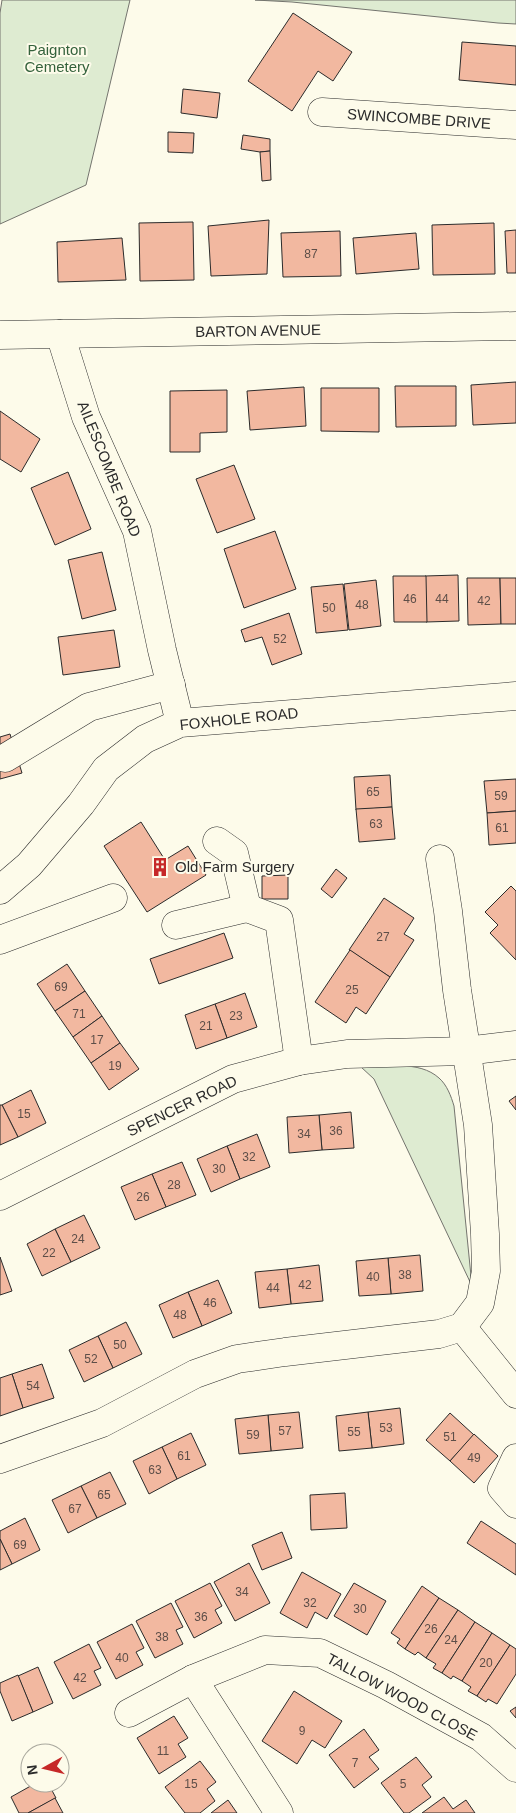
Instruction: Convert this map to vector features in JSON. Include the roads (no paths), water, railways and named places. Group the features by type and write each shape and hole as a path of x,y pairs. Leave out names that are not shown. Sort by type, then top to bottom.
{"street":[{"name":"SWINCOMBE DRIVE","path":"322,112 516,125"},
{"name":"BARTON AVENUE","path":"0,335 516,326"},
{"name":"AILESCOMBE ROAD","path":"60,334 86,416 137,531 180,723"},
{"path":"5,758 89,707 171,685"},
{"name":"FOXHOLE ROAD","path":"0,890 35,858 81,804 106,768 145,739 180,723 516,696"},
{"path":"217,841 234,853 247,908"},
{"path":"0,1459 102,1423 195,1374 237,1359 439,1334 462,1327 480,1303 486,1271 478,1126 457,990 440,859"},
{"path":"0,940 113,898"},
{"path":"176,925 247,908 279,920 299,1061"},
{"name":"SPENCER ROAD","path":"0,1196 233,1079 299,1061 347,1054 466,1051 516,1045"},
{"path":"462,1327 516,1394"},
{"path":"516,1458 502,1488 516,1504"},
{"name":"TALLOW WOOD CLOSE","path":"130,1712 193,1679 265,1650 320,1653 481,1737 516,1768"},
{"path":"193,1679 279,1813"}],"place":[{"name":"Old Farm Surgery","path":"160,867"}],"park label":[{"name":"Paignton Cemetery","path":"57,58"}]}
